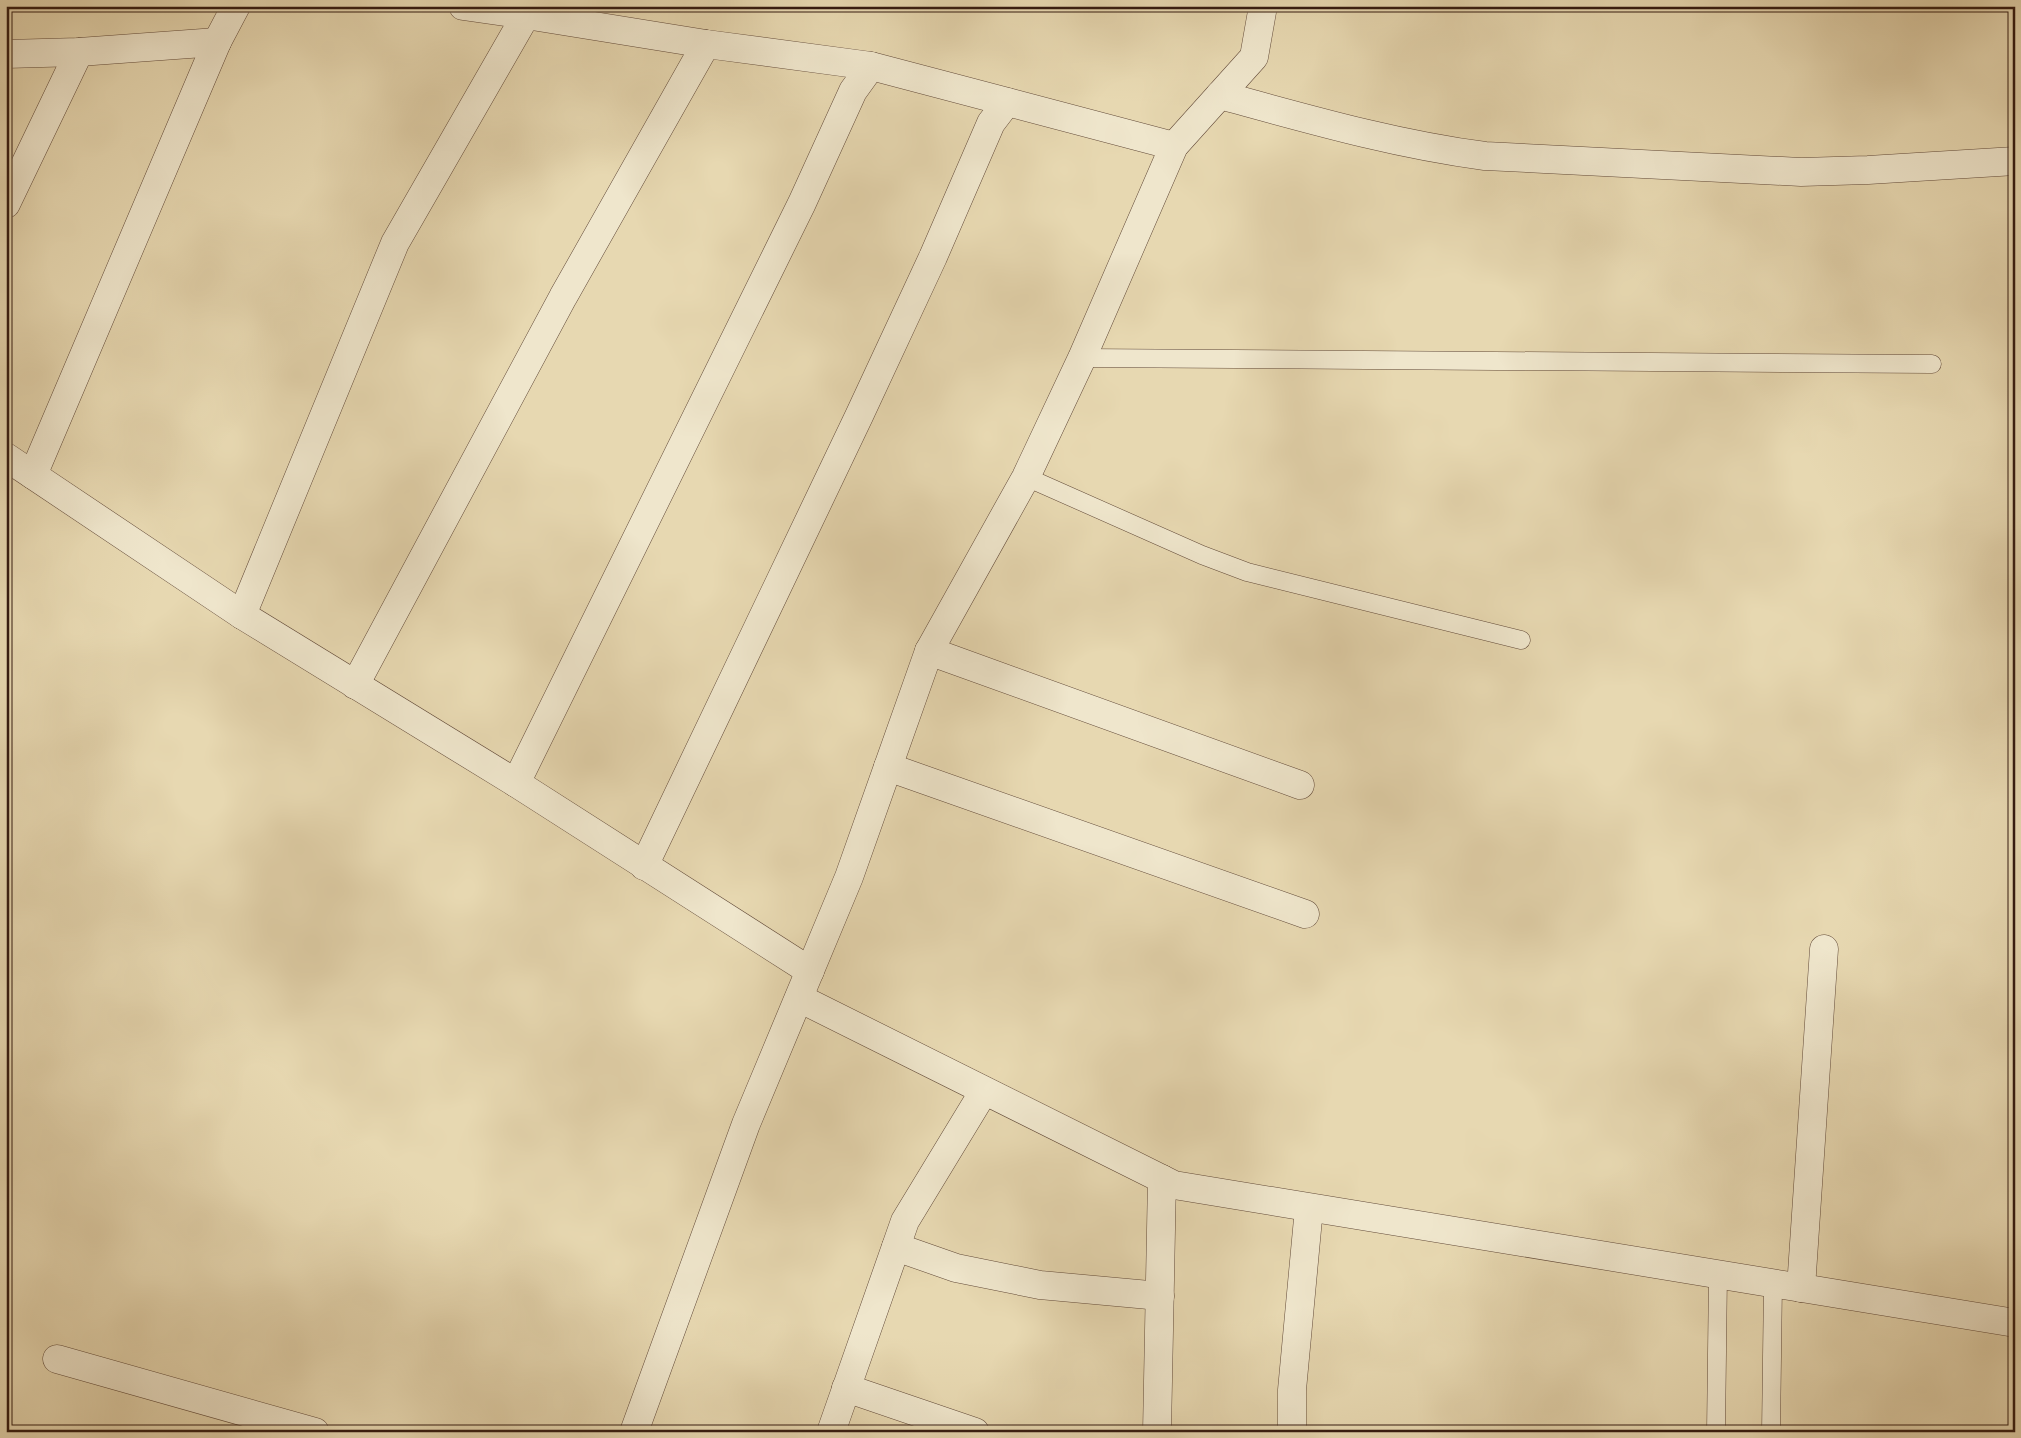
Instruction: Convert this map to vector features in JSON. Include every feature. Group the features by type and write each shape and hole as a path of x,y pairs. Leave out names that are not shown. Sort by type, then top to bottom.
{"street":[{"path":"33,475 217,42 236,6"},
{"path":"463,6 706,44 871,66 1174,146"},
{"path":"634,1432 746,1124 849,877 929,651 1026,477 1082,358 1174,146 1254,57 1263,6"},
{"path":"242,616 395,243 526,15"},
{"path":"6,54 79,52 217,42"},
{"path":"355,685 563,297 706,44"},
{"path":"6,204 79,52"},
{"path":"516,784 802,203 853,91 871,66"},
{"path":"1220,95 1372,137 1437,150 1484,156 1801,172 2015,161"},
{"path":"644,866 859,416 933,257 991,123 1007,102"},
{"path":"6,457 242,616 516,784 810,971"},
{"path":"929,651 1300,785"},
{"path":"888,767 1305,914"},
{"path":"1801,1288 1824,949"},
{"path":"799,998 1174,1185 2015,1323"},
{"path":"831,1432 905,1220 984,1090"},
{"path":"1157,1432 1162,1179"},
{"path":"1292,1432 1292,1390 1309,1208"},
{"path":"896,1247 956,1268 1040,1285 1160,1296"},
{"path":"57,1359 315,1432"},
{"path":"846,1388 975,1432"}],"lane":[{"path":"1082,358 1932,364"},
{"path":"1026,477 1202,555 1247,572 1521,640"},
{"path":"1716,1432 1718,1274"},
{"path":"1770,1432 1773,1283"}]}
